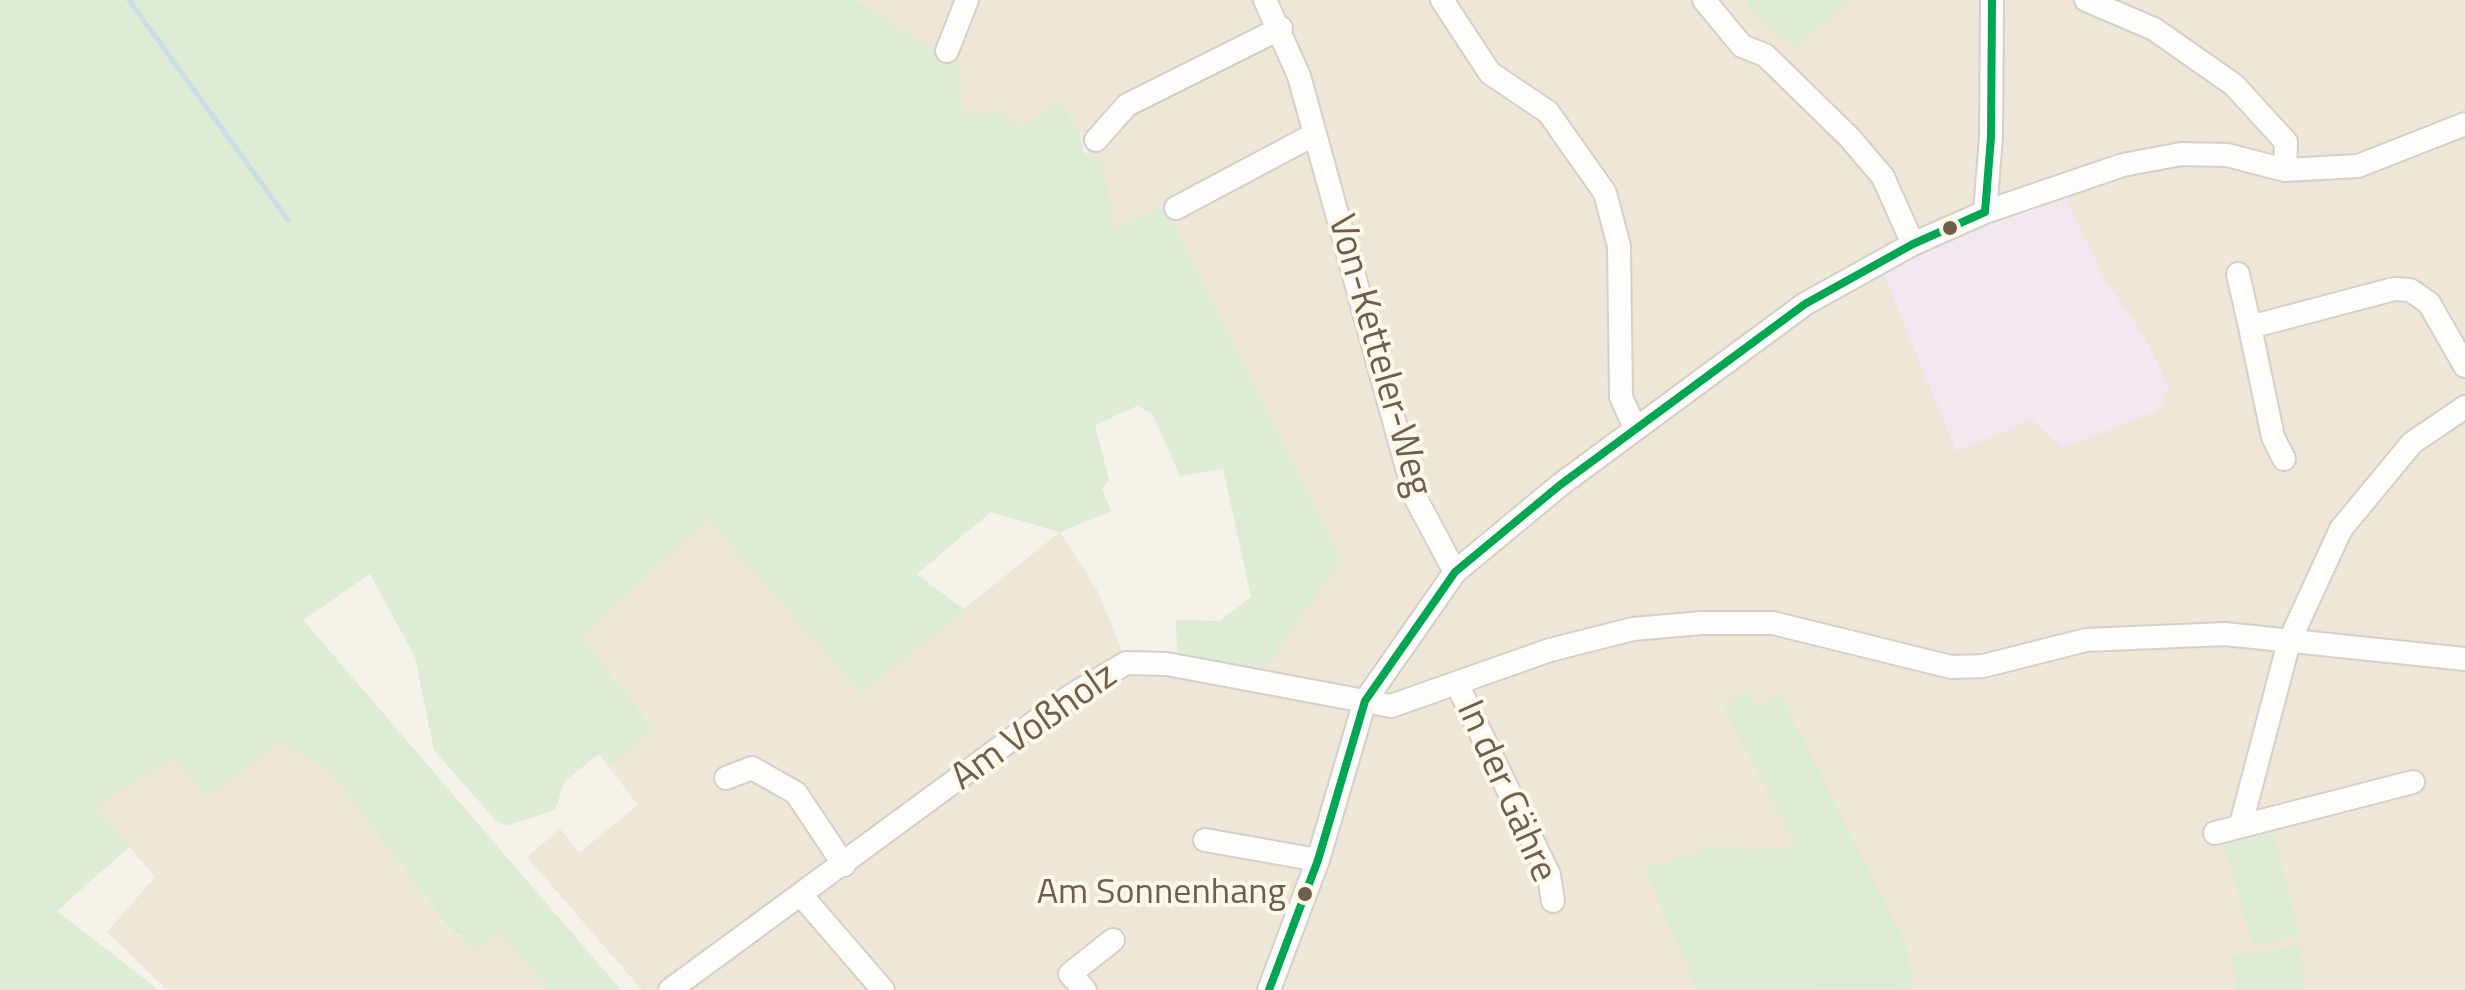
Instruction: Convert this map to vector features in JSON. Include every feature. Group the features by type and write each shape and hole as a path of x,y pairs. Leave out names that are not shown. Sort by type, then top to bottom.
{"street":[{"path":"947,52 966,0"},
{"name":"Von-Ketteler-Weg","path":"1265,0 1281,28 1315,134 1414,497 1455,572"},
{"path":"1442,0 1490,73 1548,112 1606,193 1619,246 1621,397 1635,428"},
{"path":"1704,0 1742,46 1765,55 1850,138 1883,177 1913,244"},
{"path":"1985,212 1991,137 1992,0"},
{"path":"2086,0 2154,29 2234,84 2286,142 2285,170"},
{"path":"1096,140 1127,105 1281,28"},
{"path":"1269,990 1318,860 1366,701 1455,572 1635,428 1805,304 1913,244 1985,212 2122,166 2181,154 2227,155 2285,170 2358,166 2465,124"},
{"path":"1176,208 1315,134"},
{"path":"2238,274 2273,436 2284,459"},
{"path":"2250,327 2394,290 2410,290 2428,303 2465,366"},
{"path":"2240,824 2289,642 2341,529 2412,444 2465,406"},
{"path":"1366,701 1390,706 1550,650 1631,629 1702,623 1773,623 1951,667 1984,666 2086,640 2225,634 2465,659"},
{"name":"Am Voßholz","path":"670,990 1069,697 1126,662 1167,664 1366,701"},
{"name":"In der Gähre","path":"1458,684 1549,874 1552,901"},
{"path":"726,778 752,768 796,793 844,865"},
{"path":"2215,833 2412,782"},
{"path":"1205,840 1318,860"},
{"path":"802,896 883,990"},
{"path":"1085,990 1070,974 1113,940"}],"shaded area":[{"path":"858,0 2465,0 2465,990 642,990 527,857 560,829 579,853 638,805 608,766 655,727 581,637 709,518 860,692 1060,532 1097,590 1131,672 1249,688 1341,560 1164,206 1115,229 1079,129 1062,102 1021,127 1000,112 963,115 958,67"},
{"path":"2060,186 2105,280 2144,335 2169,387 2158,411 2062,448 2032,420 1956,451 1879,262"},
{"path":"280,742 329,770 453,937 497,929 549,990 167,990 107,932 155,877 95,807 175,756 207,796"}],"green space":[{"path":"0,0 857,0 959,67 963,115 1000,112 1021,127 1061,102 1079,129 1084,152 1102,162 1115,229 1164,206 1341,560 1262,671 1177,652 1176,620 1220,621 1251,597 1223,469 1180,476 1152,413 1137,406 1095,425 1109,480 1102,488 1111,511 1060,532 991,512 917,574 966,611 860,692 708,519 581,637 655,728 608,766 599,754 565,781 555,810 509,825 498,823 434,750 415,657 370,574 303,620 621,990 549,990 498,930 474,951 459,934 454,937 329,770 280,742 207,797 175,757 95,807 129,847 57,911 159,990 0,990"},
{"path":"1849,0 1795,49 1746,3"},
{"path":"1750,692 1756,706 1780,695 1906,945 1913,987 1697,990 1644,868 1717,847 1755,850 1795,846 1723,704"},
{"path":"2272,827 2299,936 2253,945 2223,843"},
{"path":"2300,945 2305,990 2237,990 2231,957"}],"waterway":[{"path":"129,0 288,220"}],"transit line":[{"path":"1985,212 1991,137 1992,0"},
{"path":"1269,990 1318,860 1365,701 1455,572 1560,485 1805,304 1913,244 1985,212"}],"place":[{"name":"Am Sonnenhang","path":"1305,894"}]}
